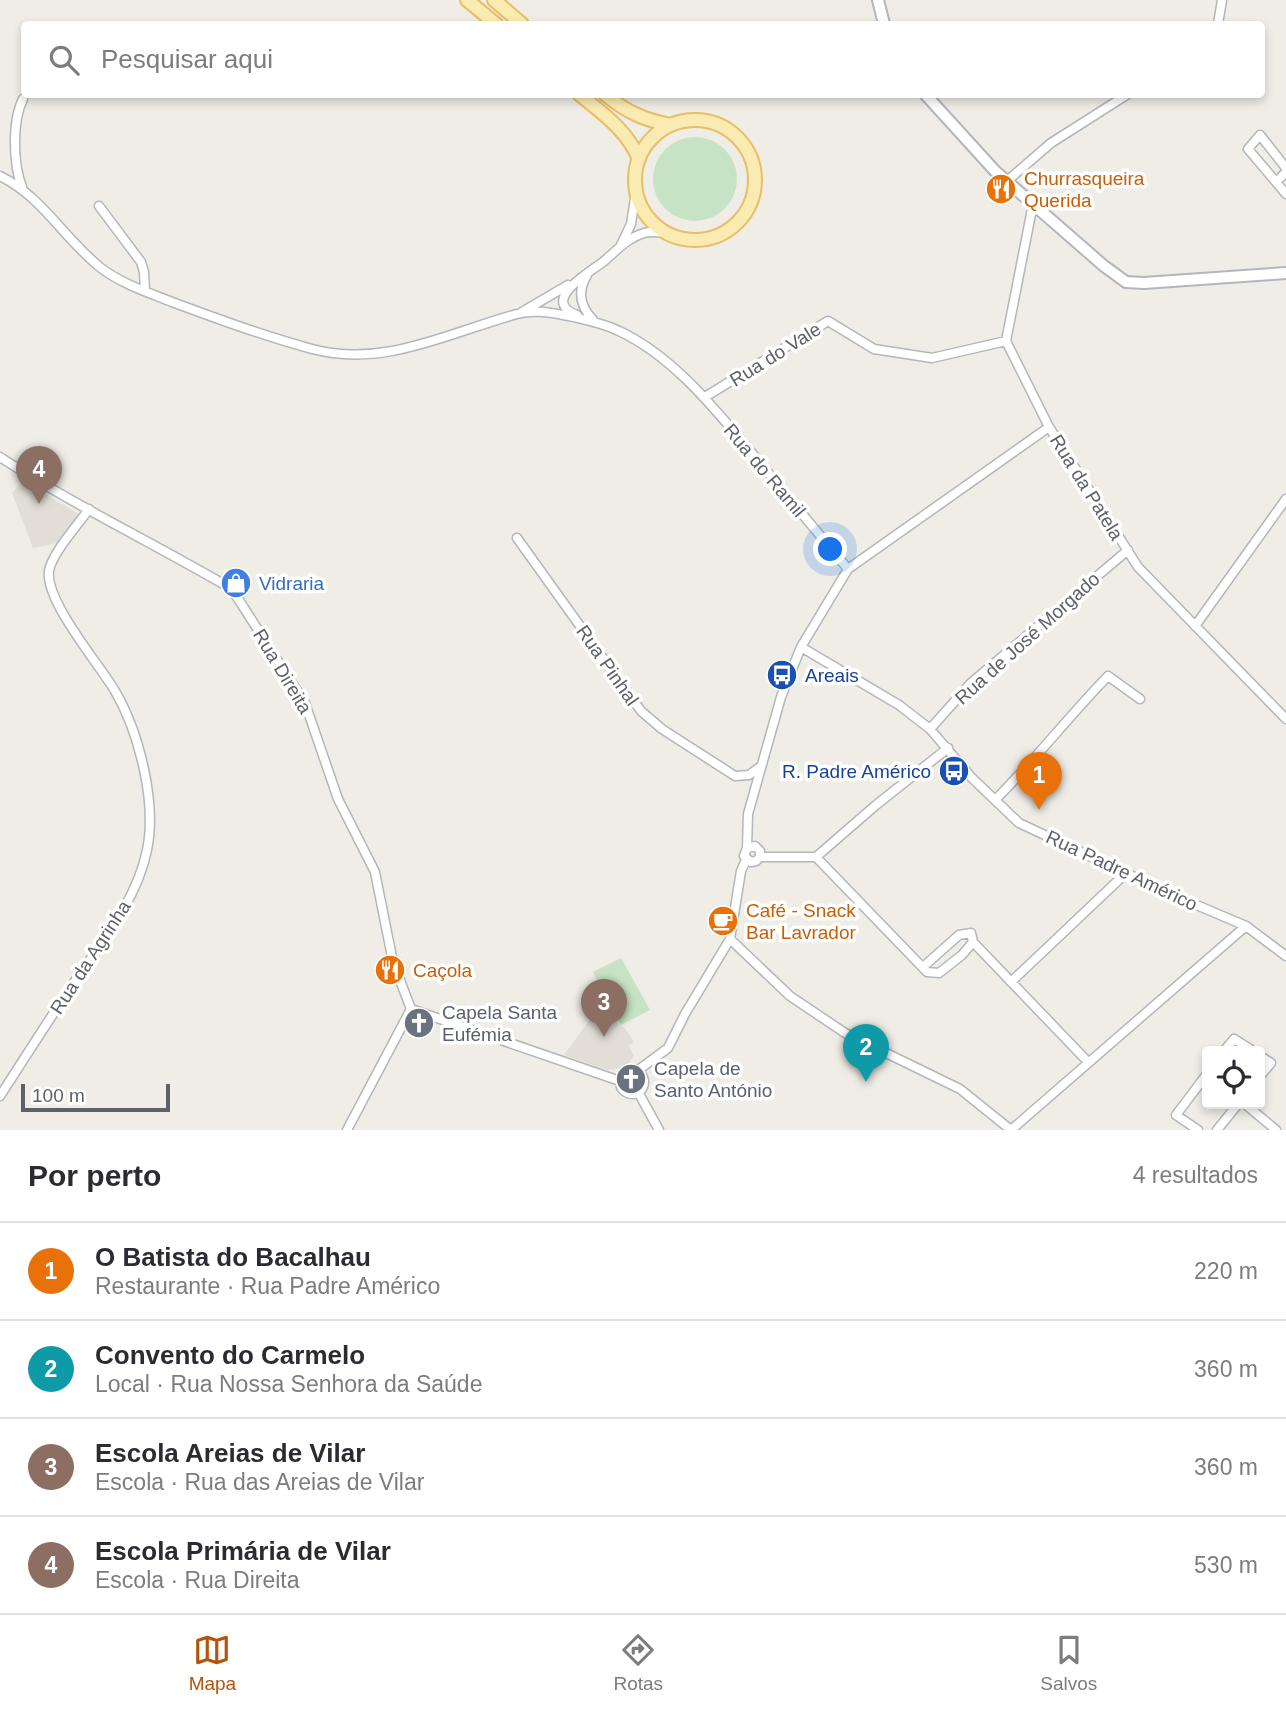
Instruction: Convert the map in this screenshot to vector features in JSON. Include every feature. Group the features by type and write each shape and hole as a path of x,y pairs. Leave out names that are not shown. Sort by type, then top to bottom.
{"main road":[{"path":"467,0 492,21"},
{"path":"494,0 519,21"},
{"path":"584,98 620,128 631,141 639,159"},
{"path":"609,98 621,109 645,120 671,124"},
{"path":"702,120 718,124 732,132 743,143 752,159 756,177 754,195 735,226 719,235 702,240 683,239 666,233 651,221 642,208 636,192 635,175 639,159 646,145 657,133 671,124 702,120"}],"street":[{"path":"878,0 883,21"},
{"path":"1218,21 1222,0"},
{"path":"928,98 946,120 1007,181 1104,267 1126,282 1286,273"},
{"path":"1007,181 1051,143 1122,98"},
{"path":"22,187 16,163 18,110 23,99"},
{"path":"1276,182 1286,170 1260,135 1248,149 1286,194"},
{"path":"0,176 22,187 99,267 122,281 221,321 335,354 360,356 404,349 519,313 589,272 621,245 641,234 654,231 666,233"},
{"path":"621,245 631,224 636,192"},
{"path":"1006,341 1033,204"},
{"path":"99,205 141,262 145,291"},
{"path":"589,272 580,295 583,309 593,320"},
{"path":"578,279 565,292 565,306 572,313 593,320"},
{"path":"519,313 543,312 593,320"},
{"name":"Rua do Ramil","path":"593,320 620,331 648,348 705,397 848,569"},
{"name":"Rua do Vale","path":"705,397 828,321 874,349 932,358 1006,341"},
{"name":"Rua da Patela","path":"1006,341 1049,427 1138,567 1286,719"},
{"path":"620,1081 626,1072 637,1072 668,1048 730,939 741,871 747,860 744,852 747,848 748,814 781,697 801,647 848,569 1049,427"},
{"name":"Rua Direita","path":"0,457 39,483 231,589 305,703 338,799 375,872 393,962 411,1009"},
{"path":"1195,626 1286,499"},
{"name":"Rua da Agrinha","path":"0,1096 119,917 141,872 148,849 150,825 142,758 131,723 115,691 61,611 49,585 49,570 53,560 89,509"},
{"name":"Rua Pinhal","path":"517,538 641,712 662,729 735,776 749,775 760,767"},
{"name":"Rua de José Morgado","path":"930,729 971,683 1128,550"},
{"name":"Rua Padre Américo","path":"801,647 899,705 930,729 972,778 1019,823 1246,926 1286,956"},
{"path":"995,800 1027,768 1075,709 1108,676 1140,699"},
{"path":"747,860 756,861 760,857 816,857 948,748"},
{"path":"747,848 755,846 760,851 760,857"},
{"path":"816,857 927,972 939,973 962,955 973,942"},
{"path":"1011,982 1125,873"},
{"path":"730,939 790,996 845,1033 960,1089 1011,1130 1246,926"},
{"path":"923,967 959,935 971,933 973,942 1087,1062"},
{"path":"346,1130 411,1009 620,1081 627,1093 638,1091 643,1084 643,1079 637,1072"},
{"path":"1228,1046 1234,1039 1245,1046"},
{"path":"1198,1130 1177,1115 1202,1081"},
{"path":"638,1091 659,1130"},
{"path":"1217,1130 1234,1109"},
{"path":"1251,1109 1276,1130"}],"shaded area":[{"path":"23,481 79,514 62,542 33,548 12,493"},
{"path":"596,1011 625,1028 634,1042 629,1046 634,1056 625,1068 607,1070 564,1055"}],"green space":[{"path":"695,137 711,140 725,149 734,163 737,179 734,195 725,209 711,218 695,221 679,218 665,209 656,195 653,179 656,163 665,149 679,140"},
{"path":"621,958 650,1010 621,1025 593,972"}],"place":[{"name":"Churrasqueira Querida","path":"1001,189"},
{"name":"Escola Primária de Vilar","path":"39,504"},
{"name":"Vidraria","path":"236,583"},
{"name":"Areais","path":"782,675"},
{"name":"R. Padre Américo","path":"954,771"},
{"name":"O Batista do Bacalhau","path":"1039,810"},
{"name":"Café - Snack Bar Lavrador","path":"723,921"},
{"name":"Caçola","path":"390,970"},
{"name":"Capela Santa Eufémia","path":"419,1023"},
{"name":"Escola Areias de Vilar","path":"604,1037"},
{"name":"Capela de Santo António","path":"631,1079"},
{"name":"Convento do Carmelo","path":"866,1082"}]}
